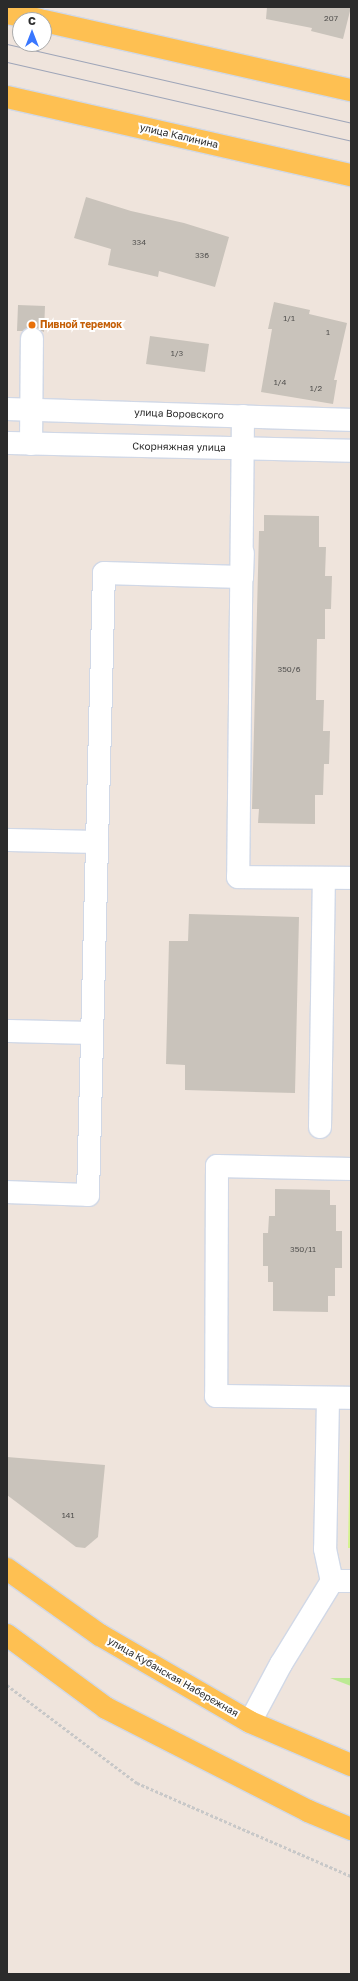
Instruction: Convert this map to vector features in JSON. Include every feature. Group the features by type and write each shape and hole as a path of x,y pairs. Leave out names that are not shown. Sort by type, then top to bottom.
{"main road":[{"path":"52,23 351,90"},
{"name":"улица Калинина","path":"7,97 351,175"},
{"name":"улица Кубанская Набережная","path":"7,1569 100,1635 250,1722 351,1765"},
{"path":"7,1635 106,1708 308,1811 351,1829"}],"street":[{"path":"31,444 32,339"},
{"name":"улица Воровского","path":"7,409 351,420"},
{"path":"162,414 162,447"},
{"path":"7,1192 88,1196 104,573 242,577 243,416"},
{"name":"Скорняжная улица","path":"7,443 351,452"},
{"path":"242,553 238,877 351,878"},
{"path":"7,840 97,842"},
{"path":"320,1127 324,878"},
{"path":"7,1032 91,1033"},
{"path":"351,1169 217,1166 216,1396 328,1399 351,1398"},
{"path":"250,1722 281,1664 341,1581 325,1549 328,1399"}],"path":[{"path":"7,1684 137,1783 351,1876"}],"green space":[{"path":"350,1436 351,1548 348,1548"},
{"path":"330,1678 351,1678 351,1686"}],"building":[{"path":"267,7 351,7 343,39 311,31 312,28 266,19"},
{"path":"86,197 131,211 184,223 229,237 215,287 159,271 158,277 108,265 111,249 74,238"},
{"path":"274,302 310,310 309,314 347,323 334,380 337,380 333,404 261,392 272,329 268,329"},
{"path":"18,305 45,306 44,332 33,327 23,331 17,331"},
{"path":"150,336 209,344 205,372 146,364"},
{"path":"264,515 319,516 319,547 326,547 325,576 332,576 331,609 325,609 325,639 317,639 316,700 324,700 323,731 330,731 329,764 324,764 323,795 315,795 315,824 258,823 259,809 252,809 259,531 264,531"},
{"path":"189,914 299,917 295,1093 185,1090 185,1065 166,1064 169,941 188,941"},
{"path":"275,1189 330,1190 330,1205 336,1205 336,1231 342,1231 342,1268 335,1268 335,1296 328,1296 328,1312 273,1311 273,1282 268,1282 268,1266 263,1266 263,1233 268,1233 269,1216 275,1216"},
{"path":"7,1457 105,1465 98,1537 85,1548 76,1547 7,1495"}],"tram line":[{"path":"7,44 351,123"},
{"path":"7,62 351,141"}],"place":[{"name":"Пивной теремок","path":"32,325"}]}
